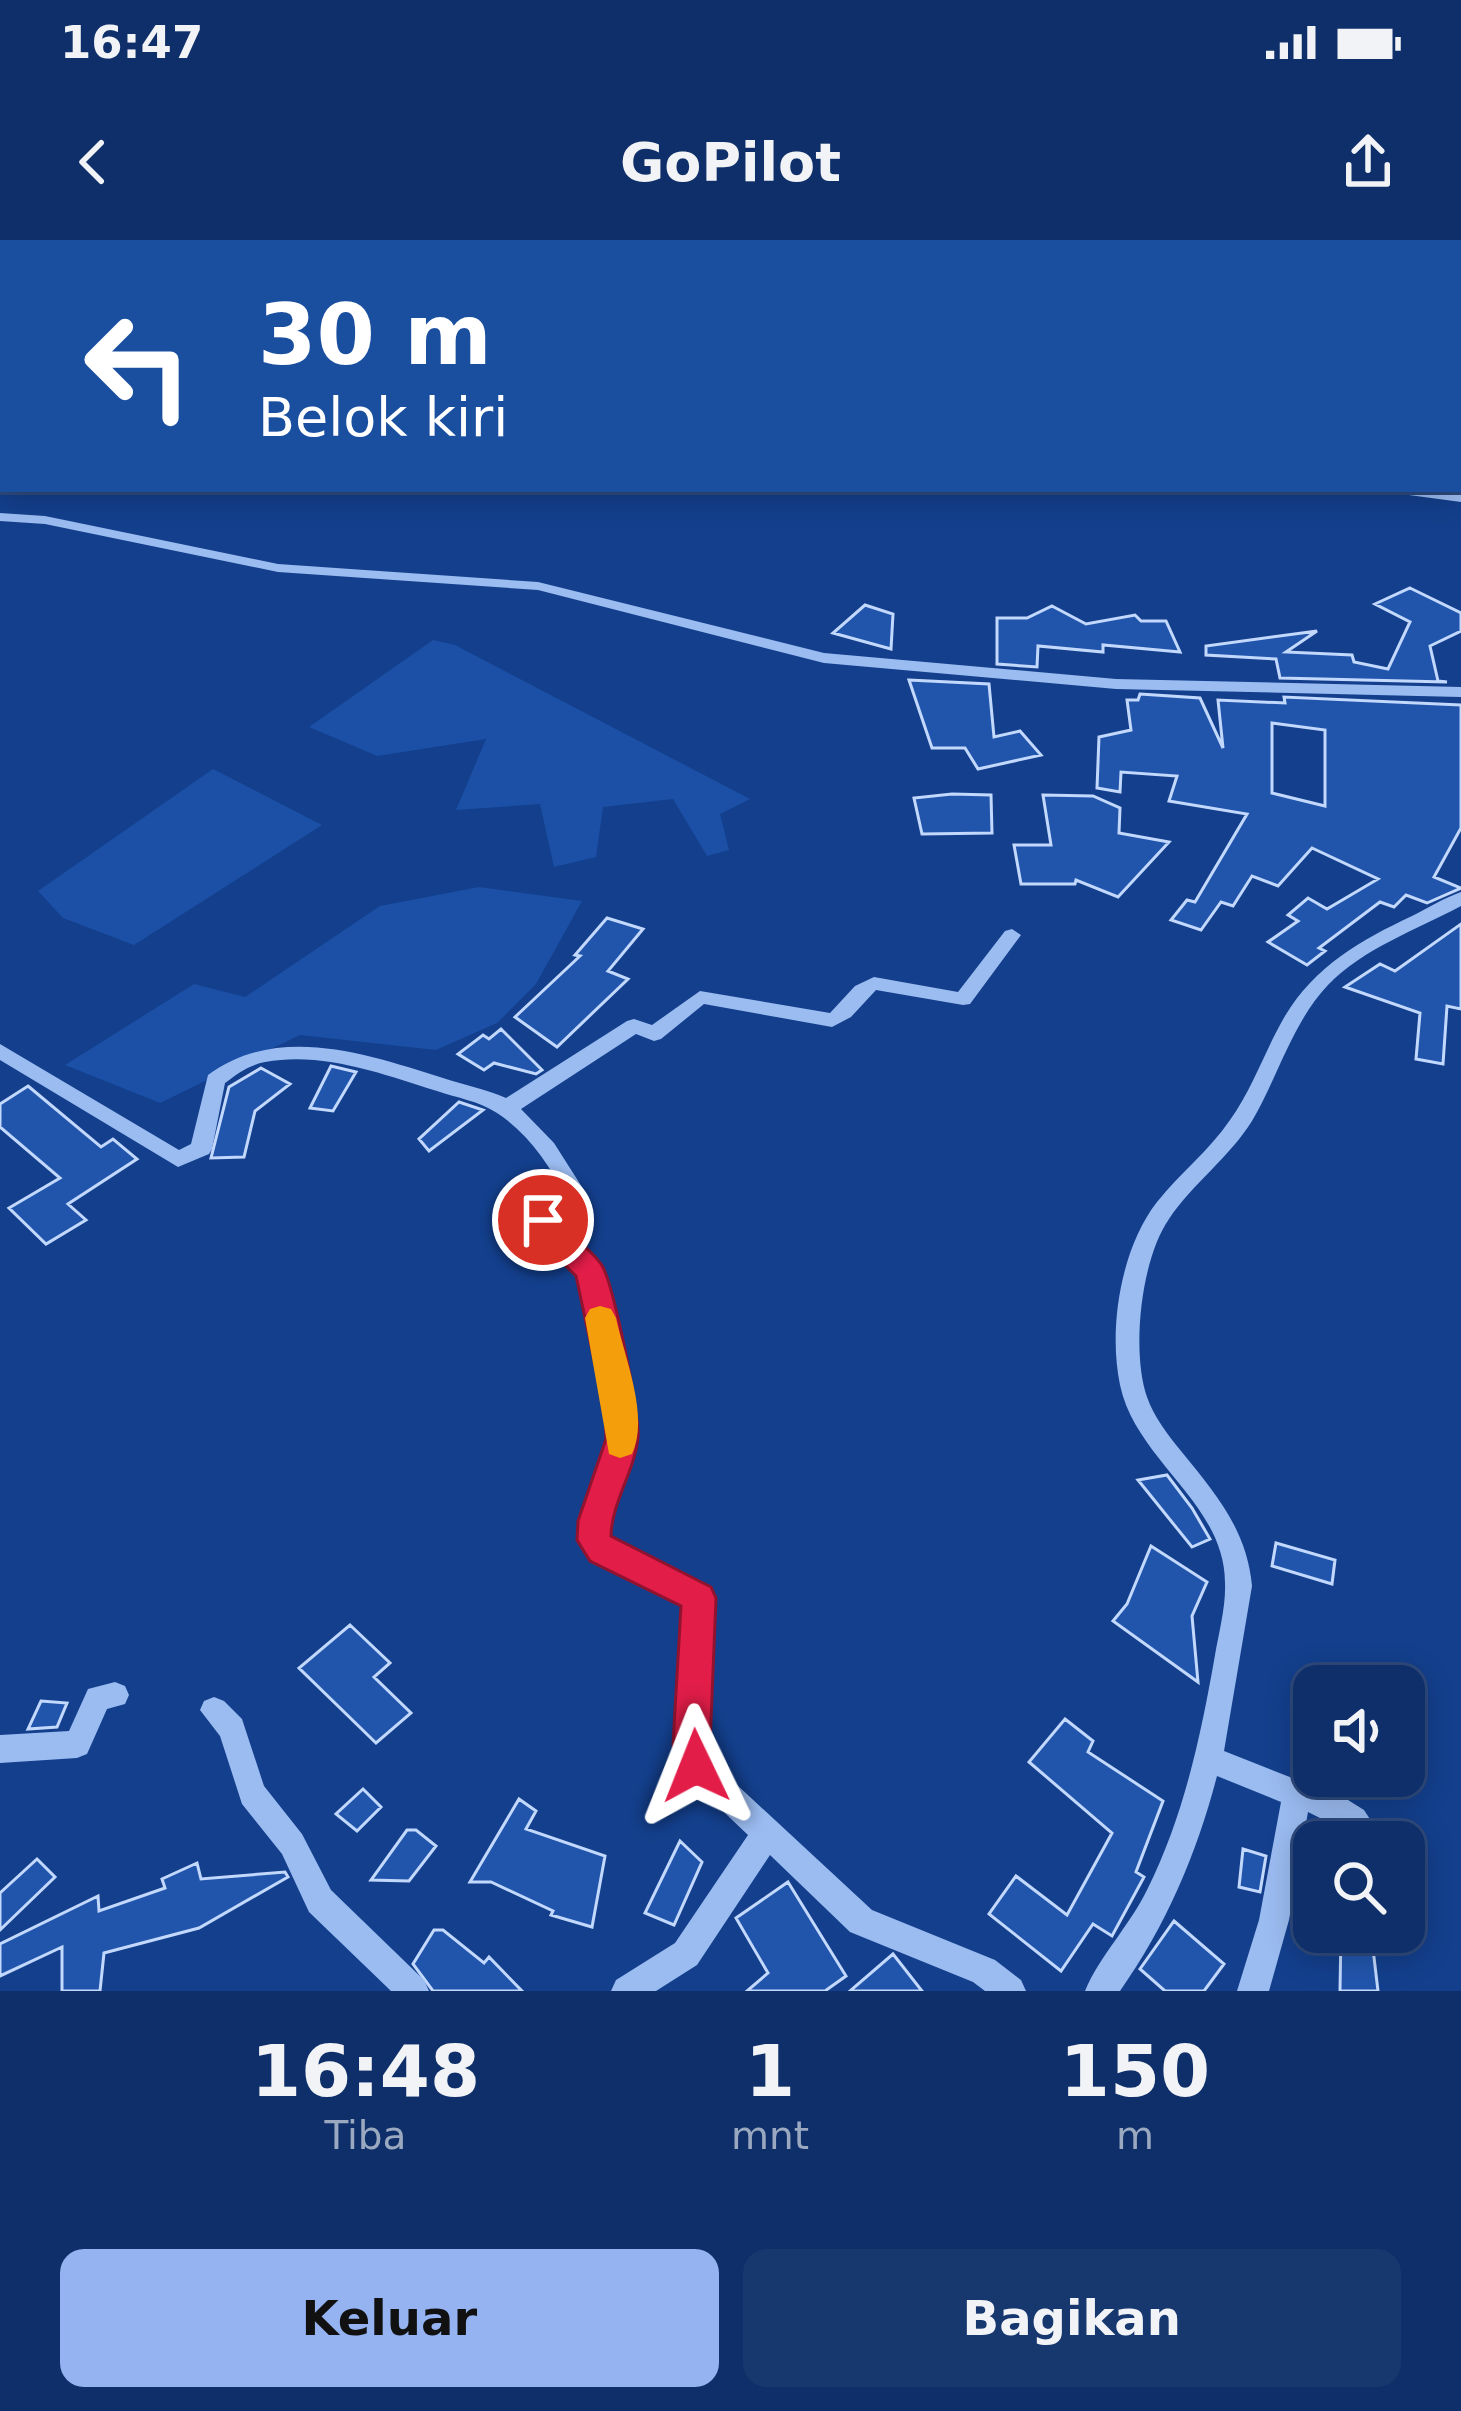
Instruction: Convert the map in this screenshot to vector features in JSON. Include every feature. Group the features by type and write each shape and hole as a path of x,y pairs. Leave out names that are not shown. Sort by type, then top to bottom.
{"street":[{"path":"1416,492 1461,498"},
{"path":"0,517 45,520 278,568 538,586 824,658 1116,684 1461,692"},
{"path":"1101,1991 1139,1936 1174,1865 1206,1758 1240,1568 1217,1517 1148,1421 1133,1392 1132,1312 1145,1240 1166,1206 1236,1129 1318,983 1366,944 1461,898"},
{"path":"506,1108 634,1026 654,1034 700,997 832,1020 840,1018 865,986 874,983 966,998 1012,935"},
{"path":"0,1052 178,1160 201,1149 215,1080 249,1060 302,1053 346,1057 476,1093 506,1108 545,1146 578,1198 570,1211 538,1225 590,1271 621,1411 622,1439 595,1521 594,1540 602,1550 699,1598 692,1756 704,1776 861,1921 983,1971 1010,1991"},
{"path":"0,1749 76,1744 98,1698 115,1695"},
{"path":"214,1710 232,1728 252,1794 292,1844 320,1901 413,1991"},
{"path":"1206,1758 1293,1791"},
{"path":"1253,1991 1274,1920 1296,1797"},
{"path":"1307,1797 1355,1821"},
{"path":"627,1991 640,1978 686,1954 766,1835"}],"shaded area":[{"path":"433,640 455,645 750,799 720,814 729,850 707,856 673,799 603,807 596,857 554,867 540,804 456,810 486,739 377,756 309,727"},
{"path":"213,769 322,825 134,945 63,918 38,891"},
{"path":"479,887 582,901 536,984 497,1023 436,1050 300,1035 160,1103 65,1065 194,984 245,997 380,906"}],"building":[{"path":"1410,588 1461,613 1461,631 1430,646 1438,681 1447,682 1280,678 1276,659 1206,655 1206,646 1317,631 1286,652 1352,655 1354,662 1388,669 1410,622 1375,604"},
{"path":"865,605 893,614 891,649 833,633"},
{"path":"1052,606 1086,624 1135,615 1141,621 1166,621 1180,652 1103,645 1103,652 1038,646 1037,667 997,664 997,618 1027,618"},
{"path":"909,680 989,684 994,737 1020,731 1041,755 978,769 965,748 932,748"},
{"path":"1140,694 1200,698 1223,748 1218,700 1285,703 1284,697 1461,705 1461,828 1434,877 1461,888 1427,903 1406,895 1394,907 1380,902 1319,948 1325,951 1307,965 1268,942 1298,921 1288,915 1308,898 1327,909 1378,879 1312,848 1278,886 1252,876 1233,906 1221,902 1201,930 1171,920 1187,900 1195,902 1247,814 1169,801 1177,776 1121,772 1120,792 1097,788 1099,737 1131,730 1127,700 1138,700","holes":["1272,723 1325,730 1325,806 1272,793"]},
{"path":"991,795 992,833 922,834 914,798"},
{"path":"1043,795 1093,796 1120,808 1119,833 1169,842 1118,897 1076,880 1075,884 1021,884 1014,845 1051,845"},
{"path":"607,918 643,929 608,971 628,979 557,1047 515,1017 580,956 575,955"},
{"path":"1461,924 1461,1009 1447,1006 1443,1064 1416,1059 1420,1013 1345,987 1380,964 1395,971"},
{"path":"501,1029 542,1070 536,1074 494,1063 484,1070 458,1054 483,1035 489,1039"},
{"path":"331,1066 356,1072 333,1111 310,1108"},
{"path":"261,1068 290,1084 255,1111 244,1157 211,1158 229,1087"},
{"path":"28,1086 101,1147 113,1139 137,1159 68,1204 86,1220 46,1244 9,1208 60,1178 0,1127 0,1104"},
{"path":"459,1102 483,1110 429,1151 419,1139"},
{"path":"1167,1475 1210,1539 1192,1547 1138,1480"},
{"path":"1276,1543 1335,1560 1332,1584 1272,1566"},
{"path":"1151,1546 1207,1582 1192,1616 1198,1682 1113,1621 1127,1604"},
{"path":"350,1625 390,1663 374,1677 411,1713 376,1743 299,1668"},
{"path":"41,1701 67,1703 57,1727 28,1729"},
{"path":"1065,1719 1093,1741 1088,1752 1163,1801 1136,1872 1144,1877 1112,1936 1093,1924 1061,1971 989,1914 1016,1876 1067,1915 1112,1833 1029,1762"},
{"path":"363,1789 381,1807 357,1831 336,1814"},
{"path":"519,1799 536,1811 526,1829 605,1856 592,1927 551,1915 553,1911 491,1882 470,1882"},
{"path":"407,1830 416,1830 436,1846 409,1881 371,1880"},
{"path":"680,1841 702,1862 674,1925 645,1913"},
{"path":"1243,1849 1266,1856 1260,1892 1239,1887"},
{"path":"37,1859 55,1877 0,1930 0,1893"},
{"path":"197,1863 201,1879 285,1872 288,1877 199,1928 104,1953 100,1991 62,1991 62,1947 0,1976 0,1944 98,1896 99,1911 165,1888 162,1879"},
{"path":"788,1882 846,1976 825,1991 747,1991 768,1973 736,1918"},
{"path":"1174,1921 1224,1964 1204,1991 1165,1991 1140,1969"},
{"path":"434,1930 443,1930 484,1963 489,1957 522,1991 433,1991 413,1964"},
{"path":"1341,1953 1373,1953 1378,1991 1340,1991"},
{"path":"893,1954 922,1991 850,1991"}],"slow traffic":[{"path":"600,1318 621,1411 620,1444"}],"route":[{"path":"543,1220 539,1226 590,1271 621,1411 622,1439 595,1521 594,1540 602,1550 699,1598 692,1745 696,1766"}]}
